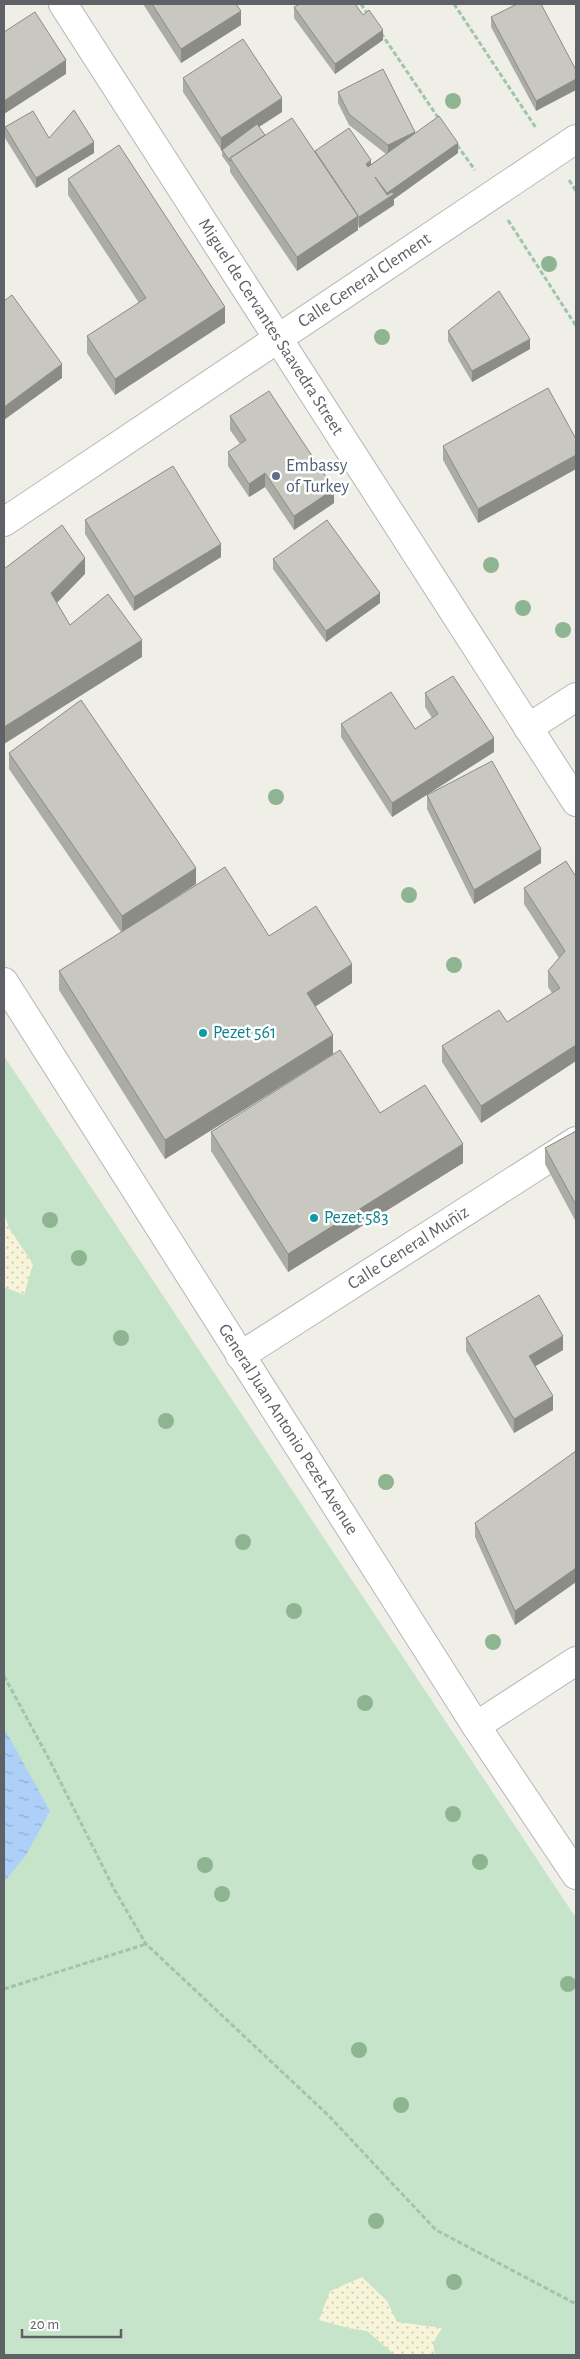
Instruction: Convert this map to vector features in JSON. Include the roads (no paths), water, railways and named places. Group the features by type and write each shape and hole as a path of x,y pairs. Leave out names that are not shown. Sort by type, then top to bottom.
{"street":[{"name":"Miguel de Cervantes Saavedra Street","path":"63,4 576,802"},
{"name":"Calle General Clement","path":"4,522 576,140"},
{"path":"528,728 576,697"},
{"name":"General Juan Antonio Pezet Avenue","path":"4,982 476,1726 576,1875"},
{"name":"Calle General Muñiz","path":"240,1356 576,1140"},
{"path":"476,1726 576,1662"}],"water":[{"path":"4,1728 50,1811 26,1855 4,1882"}],"place":[{"name":"Embassy of Turkey","path":"276,476"},
{"name":"Pezet 561","path":"203,1033"},
{"name":"Pezet 583","path":"314,1218"}]}
